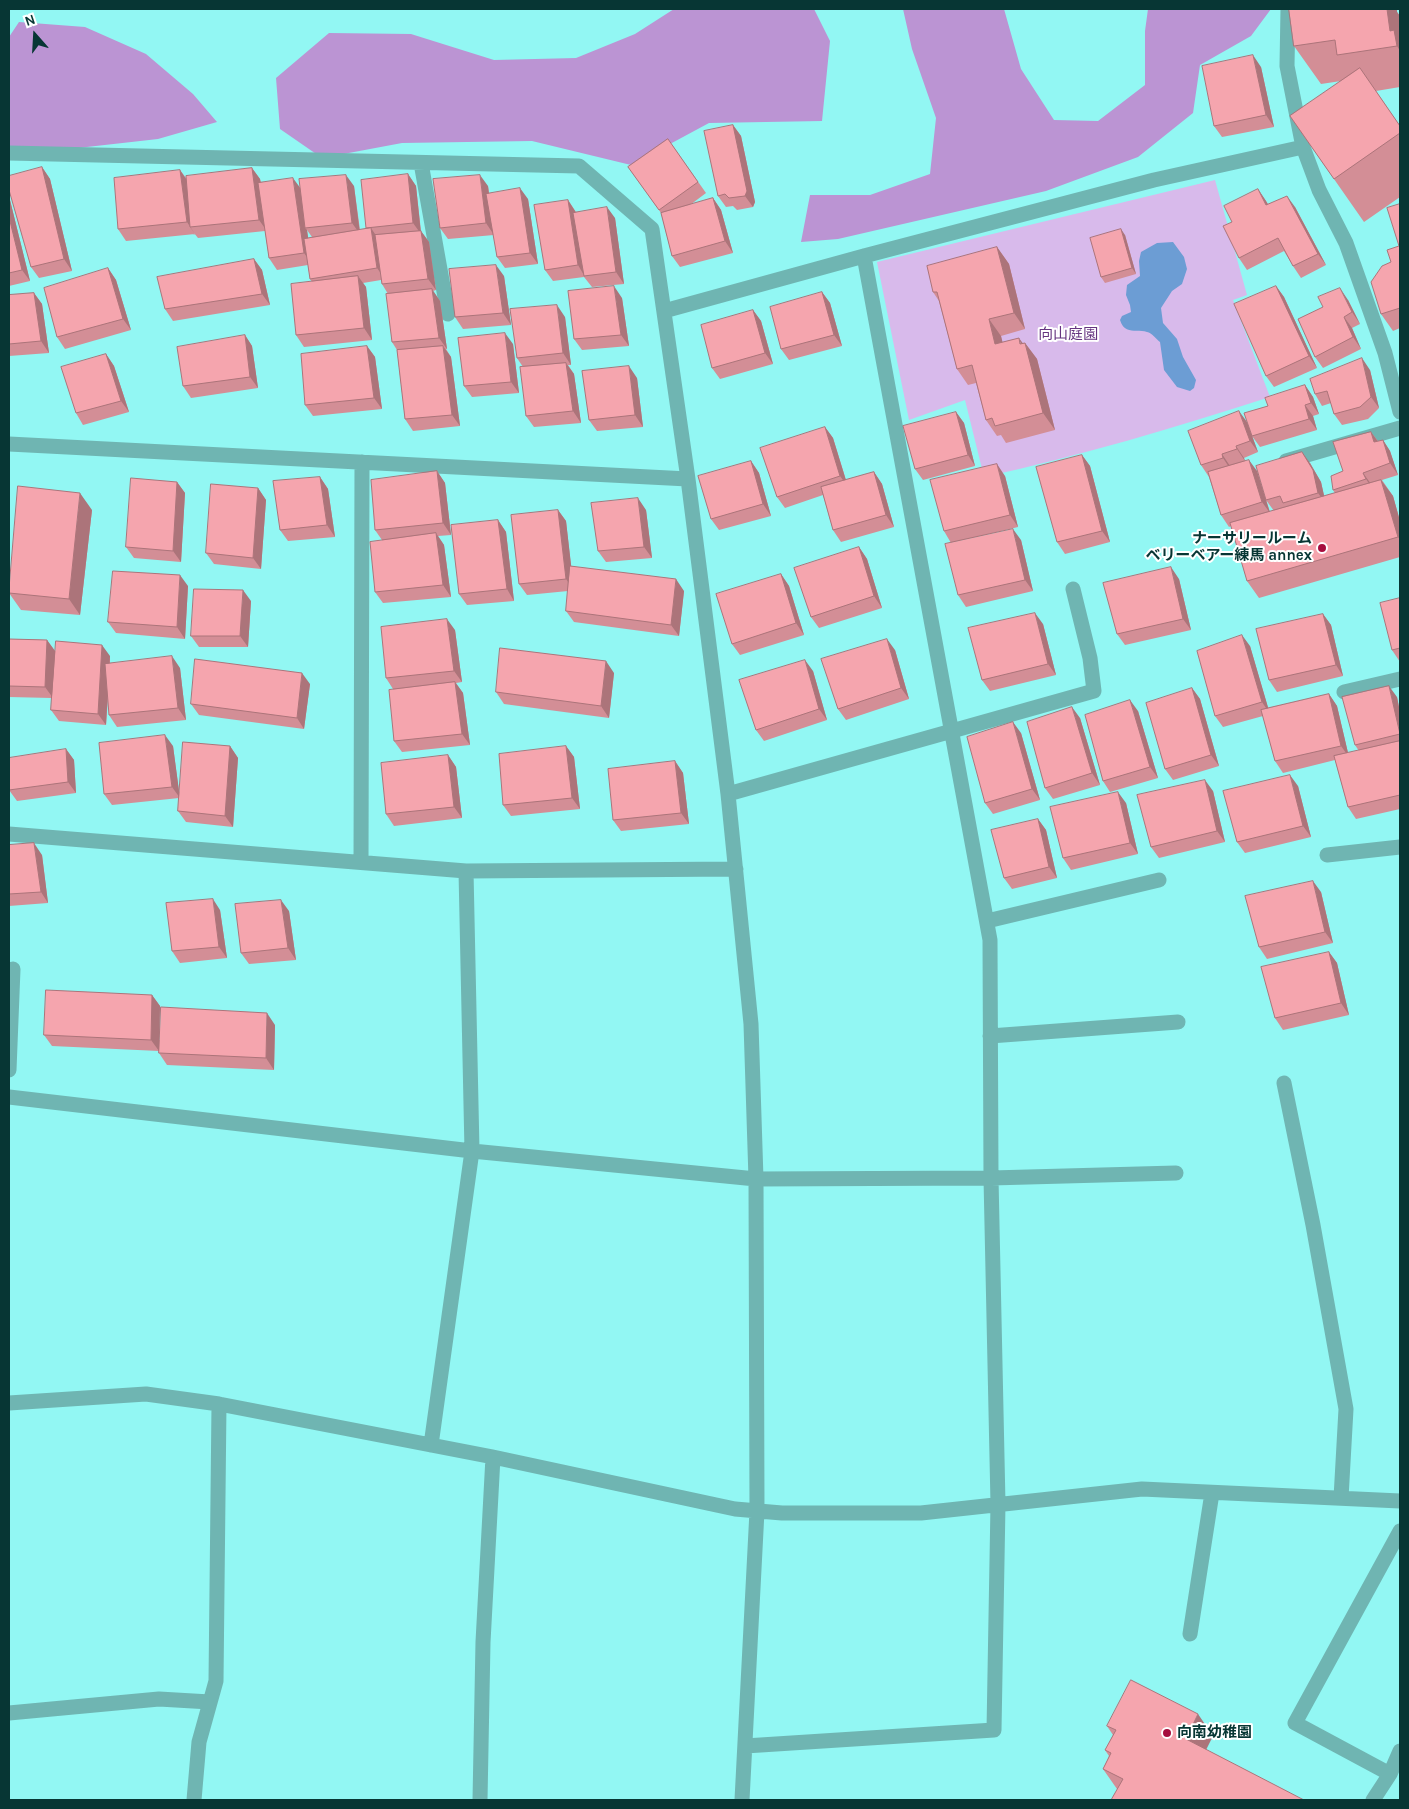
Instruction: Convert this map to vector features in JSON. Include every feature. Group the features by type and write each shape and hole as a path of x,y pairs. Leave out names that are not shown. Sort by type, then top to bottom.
{"street":[{"path":"1288,9 1288,66 1303,147 1319,190 1346,243 1385,353 1400,412"},
{"path":"664,311 1154,180 1303,147"},
{"path":"9,153 579,166 652,229 688,479 728,794 751,1024 756,1179 757,1510 742,1800"},
{"path":"421,163 448,314"},
{"path":"745,1746 994,1730 998,1504 991,1178 990,940 864,256"},
{"path":"1270,466 1400,428"},
{"path":"9,444 688,479"},
{"path":"361,862 362,462"},
{"path":"728,794 952,730 1094,692 1090,658 1073,589"},
{"path":"1344,692 1400,679"},
{"path":"9,834 466,870 736,869"},
{"path":"1327,855 1400,847"},
{"path":"431,1445 472,1151 466,870"},
{"path":"987,921 1159,880"},
{"path":"9,1070 13,970"},
{"path":"990,1036 1178,1022"},
{"path":"1284,1083 1314,1225 1346,1410 1341,1498"},
{"path":"9,1097 472,1151 756,1179 991,1178 1176,1173"},
{"path":"9,1403 146,1394 220,1404 493,1457 735,1509 782,1514 921,1513 1142,1489 1400,1501"},
{"path":"194,1800 199,1742 216,1681 220,1404"},
{"path":"480,1800 483,1642 493,1457"},
{"path":"1190,1634 1212,1493"},
{"path":"1390,1774 1295,1723 1400,1531"},
{"path":"9,1713 159,1698 210,1702"},
{"path":"1373,1800 1390,1774 1400,1751"}],"green space":[{"name":"向山庭園","path":"1215,180 1247,295 1233,300 1270,397 1128,440 984,477 965,400 909,420 877,262"}],"shaded area":[{"path":"674,9 814,9 830,41 822,121 709,123 631,165 532,141 402,143 322,158 280,129 276,78 329,33 411,34 494,60 576,58 635,34"},
{"path":"903,9 1004,9 1021,69 1054,120 1098,121 1145,85 1145,31 1148,9 1271,9 1251,36 1200,65 1193,113 1138,157 1046,191 838,239 801,242 810,195 870,195 930,174 936,118 912,49"},
{"path":"19,22 85,27 146,54 193,94 217,122 158,139 78,148 9,150 9,37"}],"water":[{"path":"1173,242 1184,257 1187,269 1182,284 1172,291 1161,308 1163,323 1177,339 1183,357 1196,380 1194,388 1190,391 1177,387 1164,370 1160,342 1149,333 1128,330 1122,325 1120,320 1122,316 1131,312 1126,295 1127,285 1140,276 1139,261 1141,252 1157,243"}],"building":[{"path":"1289,9 1387,9 1390,31 1394,30 1397,46 1337,55 1335,40 1294,46"},
{"path":"1253,55 1266,115 1214,126 1202,66"},
{"path":"1360,68 1400,126 1400,133 1334,179 1290,116"},
{"path":"733,125 747,191 745,196 729,198 725,194 718,196 704,131"},
{"path":"668,139 698,182 659,210 628,167"},
{"path":"42,167 64,259 31,267 9,190 9,176"},
{"path":"252,168 259,220 190,227 186,176"},
{"path":"180,170 187,222 118,229 114,178"},
{"path":"408,174 413,223 366,228 361,180"},
{"path":"346,175 352,223 305,228 299,179"},
{"path":"480,175 486,223 440,228 433,179"},
{"path":"293,178 304,253 269,258 258,183"},
{"path":"520,188 530,253 497,257 486,194"},
{"path":"1258,189 1266,205 1287,196 1318,254 1293,266 1278,238 1239,258 1223,226 1232,222 1224,206"},
{"path":"713,198 725,241 672,256 661,213"},
{"path":"568,200 578,265 545,270 534,205"},
{"path":"1400,204 1400,308 1381,314 1371,282 1382,266 1391,262 1387,250 1399,246 1387,208"},
{"path":"607,207 616,272 584,276 573,213"},
{"path":"9,217 22,270 9,273"},
{"path":"371,228 377,268 310,279 304,239"},
{"path":"1121,229 1132,268 1101,277 1090,238"},
{"path":"421,231 428,279 382,284 375,235"},
{"path":"997,247 1014,313 989,319 995,344 1019,338 1020,344 1025,343 1043,413 995,426 992,418 986,420 972,365 957,369 937,292 933,292 927,266"},
{"path":"254,259 262,294 165,309 157,277"},
{"path":"496,265 503,313 455,317 449,269"},
{"path":"108,268 123,319 57,337 44,288"},
{"path":"358,276 364,328 296,335 291,284"},
{"path":"614,286 621,335 574,339 568,291"},
{"path":"1276,286 1309,356 1266,376 1234,304"},
{"path":"1340,288 1352,312 1344,317 1353,337 1315,357 1298,319 1323,307 1318,297"},
{"path":"432,289 439,338 392,342 386,294"},
{"path":"822,292 834,335 781,349 770,307"},
{"path":"34,293 41,341 9,344 9,295"},
{"path":"557,305 563,353 517,358 510,309"},
{"path":"753,310 765,353 712,368 701,325"},
{"path":"505,333 511,382 464,386 458,338"},
{"path":"245,335 250,377 183,386 177,347"},
{"path":"367,346 374,398 305,405 301,354"},
{"path":"443,346 452,415 405,419 397,350"},
{"path":"106,354 121,401 76,413 61,367"},
{"path":"1362,358 1371,397 1360,407 1334,414 1327,391 1315,394 1310,379"},
{"path":"566,363 573,411 526,416 520,367"},
{"path":"629,366 635,415 589,420 582,371"},
{"path":"1305,385 1311,403 1305,405 1309,419 1252,436 1244,413 1268,406 1265,398"},
{"path":"1239,411 1250,441 1236,446 1237,449 1222,454 1223,458 1201,465 1188,431"},
{"path":"956,412 968,455 915,469 903,426"},
{"path":"825,427 840,476 777,497 760,448"},
{"path":"1371,432 1374,442 1383,440 1390,463 1363,473 1366,479 1333,490 1331,476 1343,471 1333,442"},
{"path":"1302,452 1313,470 1318,493 1283,503 1280,496 1266,500 1256,466"},
{"path":"1082,455 1102,531 1057,542 1036,467"},
{"path":"1249,460 1262,502 1221,515 1208,472"},
{"path":"751,461 763,504 711,519 698,476"},
{"path":"997,464 1010,515 944,531 930,480"},
{"path":"437,471 443,523 375,530 371,480"},
{"path":"874,472 886,515 833,530 821,487"},
{"path":"320,477 327,525 280,530 273,481"},
{"path":"131,478 177,482 173,551 126,547"},
{"name":"ナーサリールーム ベリーベアー練馬 annex","path":"1381,480 1398,537 1247,581 1230,523"},
{"path":"211,484 258,488 253,558 206,553"},
{"path":"18,486 80,493 69,599 9,593"},
{"path":"638,498 644,547 598,551 591,503"},
{"path":"558,510 566,579 519,584 511,515"},
{"path":"498,520 507,589 459,594 451,525"},
{"path":"1013,529 1025,580 958,595 945,544"},
{"path":"436,533 443,585 375,592 370,542"},
{"path":"859,547 874,596 811,617 794,568"},
{"path":"570,566 676,579 671,625 566,611"},
{"path":"1171,567 1183,619 1117,634 1103,583"},
{"path":"113,571 180,575 177,627 108,622"},
{"path":"781,574 796,623 732,644 716,594"},
{"path":"194,589 243,590 240,636 191,636"},
{"path":"1400,598 1400,648 1392,650 1380,603"},
{"path":"1035,613 1048,664 982,680 968,628"},
{"path":"1323,614 1336,665 1269,680 1256,629"},
{"path":"447,619 454,671 386,678 381,627"},
{"path":"1242,635 1262,702 1215,716 1197,651"},
{"path":"9,639 47,640 45,687 9,686"},
{"path":"887,639 901,688 838,709 821,659"},
{"path":"56,641 102,645 98,714 51,710"},
{"path":"500,648 606,661 601,706 496,692"},
{"path":"172,656 178,708 109,715 105,664"},
{"path":"195,659 302,673 297,718 191,704"},
{"path":"805,660 819,709 756,730 739,680"},
{"path":"455,682 462,734 394,741 389,690"},
{"path":"1389,686 1400,734 1355,745 1342,697"},
{"path":"1192,688 1211,755 1165,769 1146,703"},
{"path":"1329,694 1341,746 1275,761 1261,710"},
{"path":"1130,700 1150,767 1103,781 1085,715"},
{"path":"1072,707 1092,773 1045,788 1027,722"},
{"path":"1013,722 1032,789 985,803 967,737"},
{"path":"165,735 172,787 104,794 99,743"},
{"path":"1400,741 1400,795 1348,807 1334,756"},
{"path":"183,742 230,746 225,816 178,811"},
{"path":"566,746 572,798 503,805 499,754"},
{"path":"66,749 68,782 9,790 9,758"},
{"path":"448,755 454,807 386,814 381,763"},
{"path":"675,761 681,813 613,820 608,769"},
{"path":"1290,775 1303,826 1237,842 1223,791"},
{"path":"1205,780 1217,831 1151,847 1137,795"},
{"path":"1118,792 1130,843 1063,858 1050,807"},
{"path":"1038,819 1049,867 1004,878 991,830"},
{"path":"34,843 41,892 9,894 9,845"},
{"path":"1313,881 1325,932 1259,947 1245,896"},
{"path":"213,899 219,947 172,951 166,903"},
{"path":"281,900 288,948 241,953 235,904"},
{"path":"1329,952 1341,1003 1275,1018 1261,967"},
{"path":"46,990 152,995 151,1040 44,1035"},
{"path":"161,1007 267,1013 266,1058 159,1053"},
{"name":"向南幼稚園","path":"1131,1680 1198,1714 1186,1739 1304,1800 1111,1800 1123,1779 1103,1769 1111,1753 1105,1750 1116,1730 1107,1726"}],"place":[{"name":"ナーサリールーム ベリーベアー練馬 annex","path":"1322,548"},
{"name":"向南幼稚園","path":"1167,1733"}]}
